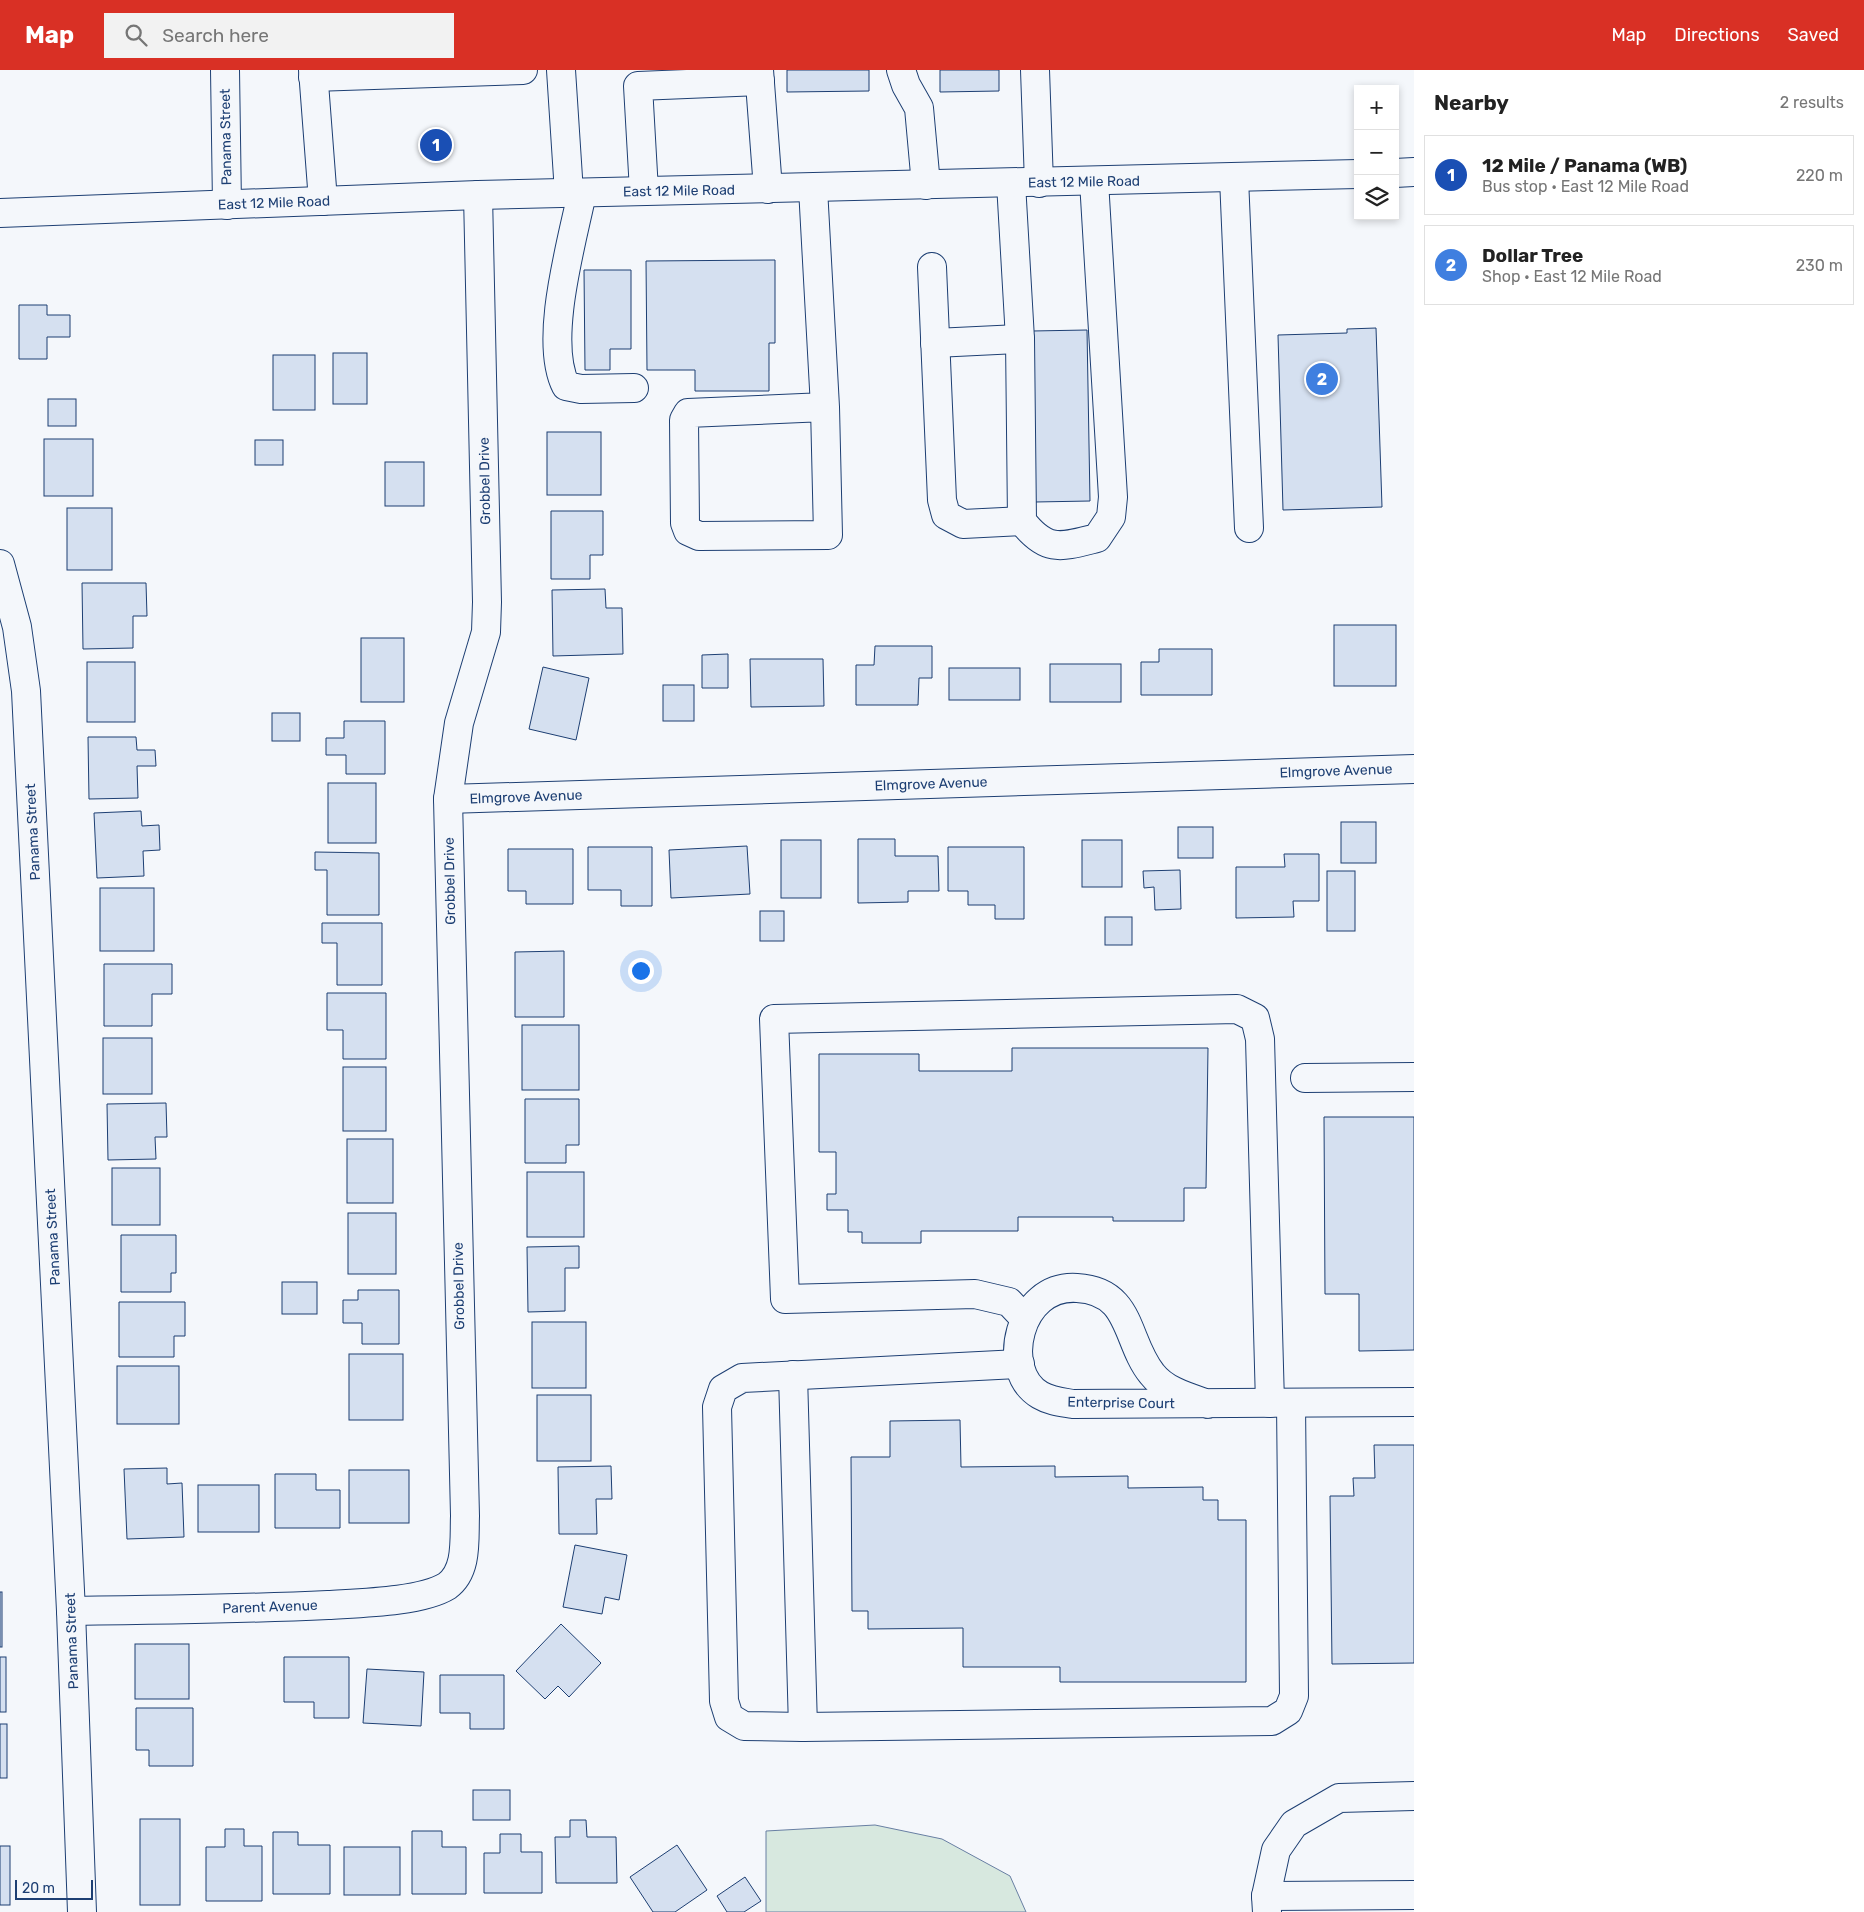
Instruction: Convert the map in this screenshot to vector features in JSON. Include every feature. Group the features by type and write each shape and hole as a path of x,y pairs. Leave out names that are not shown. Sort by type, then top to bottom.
{"street":[{"name":"Panama Street","path":"225,70 227,205"},
{"path":"323,201 313,73 523,70"},
{"path":"561,70 576,193 558,320 560,374 566,386 581,389 634,388"},
{"path":"901,70 906,85 919,108 926,185"},
{"path":"1035,70 1039,183"},
{"path":"644,191 631,78 760,75 768,189"},
{"path":"1399,173 1414,172"},
{"name":"East 12 Mile Road","path":"0,213 478,195 1354,174"},
{"path":"1234,178 1249,528"},
{"path":"1011,183 1020,339 1022,520 1036,538 1063,547 1097,538 1111,518 1113,497 1094,181"},
{"path":"813,188 825,407 828,535 699,536 688,531 685,523 684,420 688,413 825,407"},
{"name":"Grobbel Drive","path":"460,1572 465,1516 448,799 459,723 486,632 488,602 478,195"},
{"path":"932,267 942,500 946,515 963,524 1022,520"},
{"path":"936,343 1020,339"},
{"name":"Panama Street","path":"0,564 17,628 26,691 71,1611 82,1912"},
{"name":"Elmgrove Avenue","path":"448,799 1414,769"},
{"path":"1020,1364 742,1378 723,1389 717,1407 724,1701 729,1717 744,1726 803,1728 1272,1721 1288,1711 1294,1696 1260,1039 1255,1018 1237,1010 774,1018 786,1299 974,1294 1008,1302 1025,1319"},
{"path":"1305,1078 1414,1077"},
{"name":"Enterprise Court","path":"1208,1404 1179,1394 1160,1383 1151,1373 1125,1317 1107,1296 1092,1290 1077,1288 1056,1290 1043,1296 1034,1304 1025,1319 1019,1341 1020,1364 1030,1386 1039,1394 1053,1400 1073,1404 1208,1404 1414,1402"},
{"path":"793,1375 803,1728"},
{"name":"Parent Avenue","path":"71,1611 260,1608 354,1604 404,1598 431,1592 447,1586 460,1572"},
{"path":"1414,1796 1339,1798 1294,1824 1276,1850 1266,1904 1414,1895"}],"shaded area":[{"path":"875,1825 942,1839 1010,1876 1026,1912 766,1912 766,1831"}],"building":[{"path":"787,70 869,70 869,91 787,92"},
{"path":"940,70 999,70 999,91 940,92"},
{"path":"775,260 775,343 769,343 769,391 695,391 695,370 647,370 646,261"},
{"path":"584,270 631,270 631,349 610,349 610,370 585,370"},
{"path":"19,305 47,305 47,315 70,315 70,337 47,337 47,359 19,359"},
{"path":"1376,328 1382,507 1283,510 1278,335 1347,333 1347,329"},
{"path":"1087,330 1090,501 1035,502 1032,331"},
{"path":"333,353 367,353 367,404 333,404"},
{"path":"273,355 315,355 315,410 273,410"},
{"path":"48,399 76,399 76,426 48,426"},
{"path":"547,432 601,432 601,495 547,495"},
{"path":"44,439 93,439 93,496 44,496"},
{"path":"255,440 283,440 283,465 255,465"},
{"path":"385,462 424,462 424,506 385,506"},
{"path":"67,508 112,508 112,570 67,570"},
{"path":"551,511 603,511 603,555 590,555 590,579 551,579"},
{"path":"82,583 146,583 147,616 133,616 133,648 83,649"},
{"path":"605,589 606,608 622,608 623,654 553,656 552,590"},
{"path":"1334,625 1396,625 1396,686 1334,686"},
{"path":"361,638 404,638 404,702 361,702"},
{"path":"875,646 932,646 932,678 919,678 918,705 856,705 856,665 874,665"},
{"path":"1159,649 1212,649 1212,695 1141,695 1141,662 1159,662"},
{"path":"728,654 728,688 702,688 702,655"},
{"path":"750,659 823,659 824,706 751,707"},
{"path":"87,662 135,662 135,722 87,722"},
{"path":"1050,664 1121,664 1121,702 1050,702"},
{"path":"543,667 589,678 576,740 529,729"},
{"path":"949,668 1020,668 1020,700 949,700"},
{"path":"663,685 694,685 694,721 663,721"},
{"path":"272,713 300,713 300,741 272,741"},
{"path":"344,721 385,721 385,774 346,774 346,755 326,755 326,738 344,738"},
{"path":"88,737 136,737 137,750 155,750 156,766 137,766 138,798 89,799"},
{"path":"328,783 376,783 376,843 328,843"},
{"path":"141,811 142,826 159,825 160,850 143,851 144,876 97,878 94,813"},
{"path":"1341,822 1376,822 1376,863 1341,863"},
{"path":"1178,827 1213,827 1213,858 1178,858"},
{"path":"858,839 895,839 895,856 938,856 939,891 908,891 908,902 858,903"},
{"path":"781,840 821,840 821,898 781,898"},
{"path":"1082,840 1122,840 1122,887 1082,887"},
{"path":"747,846 750,894 671,898 669,850"},
{"path":"588,847 652,847 652,906 621,906 621,890 588,890"},
{"path":"948,847 1024,847 1024,919 995,919 995,905 968,905 968,891 948,891"},
{"path":"508,849 573,849 573,904 526,904 526,891 508,891"},
{"path":"315,852 379,853 379,915 327,915 327,870 315,870"},
{"path":"1284,854 1319,854 1319,901 1293,901 1294,917 1236,918 1236,867 1285,867"},
{"path":"1180,870 1181,909 1155,910 1154,887 1144,888 1143,871"},
{"path":"1327,871 1355,871 1355,931 1327,931"},
{"path":"100,888 154,888 154,951 100,951"},
{"path":"760,911 784,911 784,941 760,941"},
{"path":"1105,917 1132,917 1132,945 1105,945"},
{"path":"322,923 382,923 382,985 337,985 337,943 322,943"},
{"path":"564,951 564,1017 515,1017 515,952"},
{"path":"104,964 172,964 172,994 152,994 152,1026 104,1026"},
{"path":"327,993 386,993 386,1059 343,1059 343,1030 327,1030"},
{"path":"522,1025 579,1025 579,1090 522,1090"},
{"path":"103,1038 152,1038 152,1094 103,1094"},
{"path":"1012,1048 1208,1048 1206,1188 1184,1188 1184,1221 1113,1221 1113,1217 1018,1217 1018,1231 921,1231 921,1243 862,1243 862,1232 848,1232 848,1210 827,1210 827,1194 836,1194 836,1152 819,1152 819,1054 919,1054 919,1071 1012,1071"},
{"path":"343,1067 386,1067 386,1131 343,1131"},
{"path":"525,1099 579,1099 579,1145 566,1145 566,1163 525,1163"},
{"path":"166,1103 167,1137 155,1137 156,1159 108,1160 107,1104"},
{"path":"1324,1117 1414,1117 1414,1350 1359,1351 1359,1294 1325,1294"},
{"path":"347,1139 393,1139 393,1203 347,1203"},
{"path":"112,1168 160,1168 160,1225 112,1225"},
{"path":"527,1172 584,1172 584,1237 527,1237"},
{"path":"348,1213 396,1213 396,1274 348,1274"},
{"path":"121,1235 176,1235 176,1273 171,1273 171,1292 121,1292"},
{"path":"579,1246 579,1268 565,1268 565,1311 528,1312 527,1247"},
{"path":"282,1282 317,1282 317,1314 282,1314"},
{"path":"358,1290 399,1290 399,1344 362,1344 362,1323 343,1323 343,1300 358,1300"},
{"path":"119,1302 185,1302 185,1336 174,1336 174,1357 119,1357"},
{"path":"532,1322 586,1322 586,1388 532,1388"},
{"path":"349,1354 403,1354 403,1420 349,1420"},
{"path":"117,1366 179,1366 179,1424 117,1424"},
{"path":"537,1395 591,1395 591,1461 537,1461"},
{"path":"960,1420 961,1467 1055,1466 1055,1477 1128,1476 1128,1488 1203,1487 1203,1500 1218,1500 1218,1520 1246,1520 1246,1682 1060,1682 1060,1667 963,1667 963,1628 868,1629 868,1611 852,1611 851,1457 890,1457 890,1421"},
{"path":"1374,1445 1414,1445 1414,1663 1332,1664 1330,1496 1354,1496 1353,1478 1375,1478"},
{"path":"611,1466 612,1499 596,1499 597,1534 559,1534 558,1467"},
{"path":"167,1468 167,1484 182,1483 184,1537 127,1539 124,1469"},
{"path":"349,1470 409,1470 409,1523 349,1523"},
{"path":"275,1474 316,1474 316,1490 340,1490 340,1528 275,1528"},
{"path":"198,1485 259,1485 259,1532 198,1532"},
{"path":"575,1545 627,1555 619,1600 605,1597 602,1614 563,1607"},
{"path":"0,1592 2,1592 2,1647 0,1647"},
{"path":"561,1624 601,1663 569,1697 558,1686 545,1699 516,1671"},
{"path":"135,1644 189,1644 189,1699 135,1699"},
{"path":"0,1657 6,1657 6,1712 0,1712"},
{"path":"284,1657 349,1657 349,1718 314,1718 314,1702 284,1702"},
{"path":"367,1669 424,1672 421,1726 363,1723"},
{"path":"440,1675 504,1675 504,1729 470,1729 470,1713 440,1713"},
{"path":"136,1708 193,1708 193,1766 149,1766 149,1750 136,1750"},
{"path":"0,1724 7,1724 7,1778 0,1778"},
{"path":"473,1790 510,1790 510,1820 473,1820"},
{"path":"140,1819 180,1819 180,1905 140,1905"},
{"path":"570,1820 586,1820 587,1837 616,1837 617,1883 556,1883 555,1837 570,1837"},
{"path":"225,1829 244,1829 244,1846 262,1846 262,1901 206,1901 206,1847 225,1847"},
{"path":"412,1831 442,1831 442,1847 466,1847 466,1894 412,1894"},
{"path":"273,1832 298,1832 298,1845 330,1845 330,1894 273,1894"},
{"path":"500,1834 521,1834 521,1852 542,1852 542,1893 484,1893 484,1853 500,1853"},
{"path":"677,1845 707,1890 675,1912 653,1912 630,1877"},
{"path":"0,1846 10,1846 10,1905 0,1905"},
{"path":"344,1847 400,1847 400,1895 344,1895"},
{"path":"745,1877 761,1901 744,1912 727,1912 717,1896"}],"place":[{"name":"12 Mile / Panama (WB)","path":"436,145"},
{"name":"Dollar Tree","path":"1322,379"}]}
